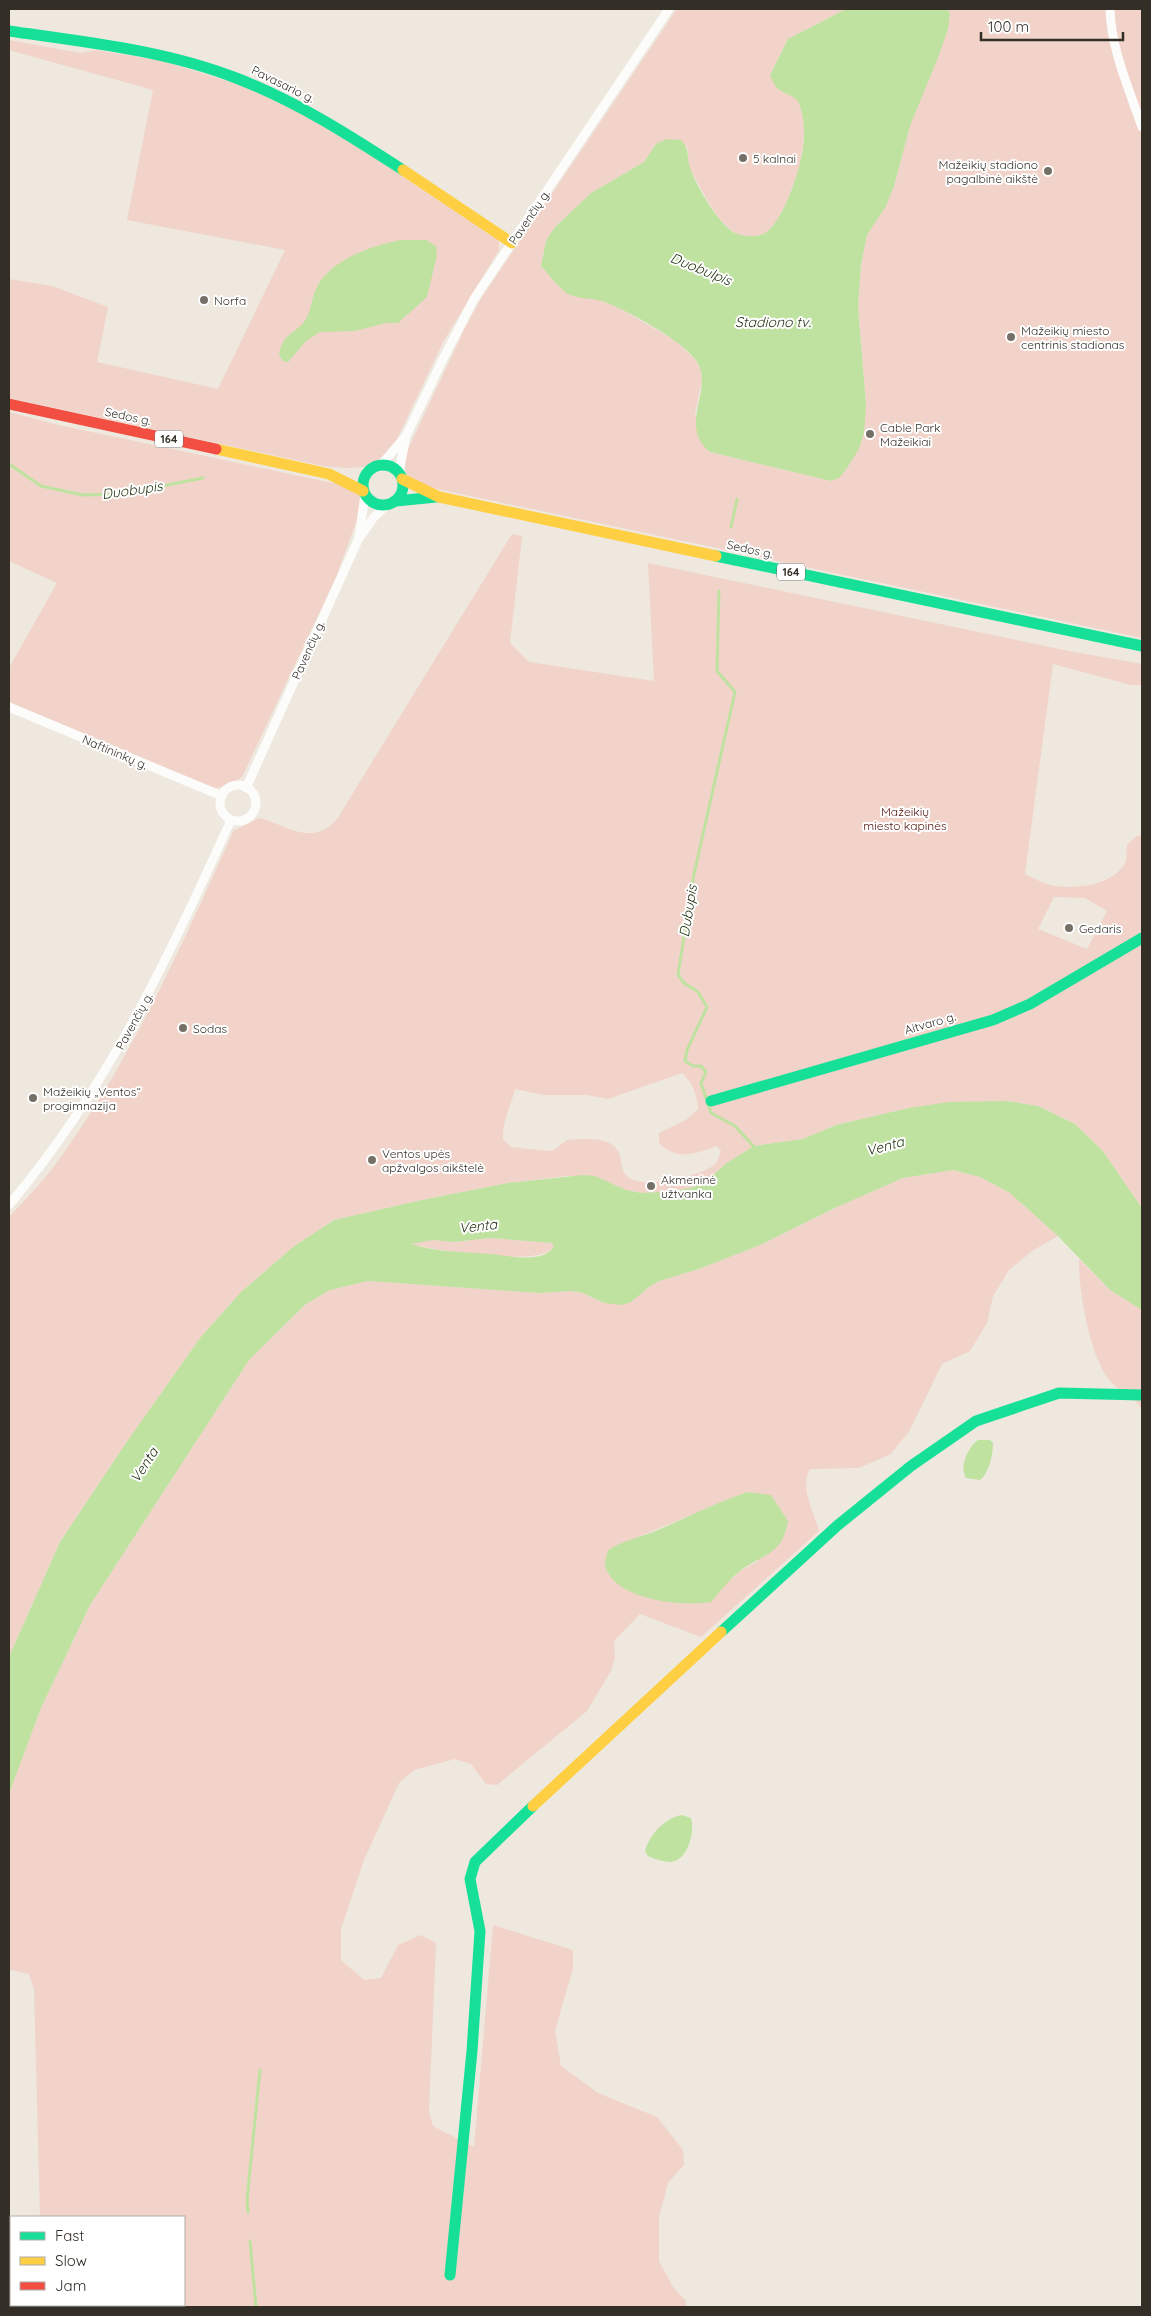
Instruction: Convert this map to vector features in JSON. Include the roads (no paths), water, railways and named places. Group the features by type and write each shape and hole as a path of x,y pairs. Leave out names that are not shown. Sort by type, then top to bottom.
{"street":[{"name":"Pavenčių g.","path":"381,465 406,436 466,315 669,9"},
{"path":"1110,9 1111,24 1127,85 1142,127"},
{"name":"Pavasario g.","path":"9,31 148,52 236,77 286,100 349,135 512,243"},
{"name":"Sedos g.","path":"9,404 329,474 364,493"},
{"name":"Pavenčių g.","path":"400,476 406,436"},
{"name":"164","path":"368,471 381,465 391,466 400,476"},
{"path":"364,493 363,480 368,471"},
{"name":"Sedos g.","path":"329,474 368,471"},
{"path":"392,503 402,491 400,476"},
{"name":"Sedos g.","path":"400,476 439,497 1142,646"},
{"name":"Pavenčių g.","path":"358,540 364,493"},
{"name":"164","path":"364,493 377,504 392,503"},
{"name":"Sedos g.","path":"392,503 439,497"},
{"name":"Pavenčių g.","path":"246,788 358,540 374,518 392,503"},
{"name":"Naftininkų g.","path":"9,707 222,796"},
{"path":"240,786 246,788 253,795 254,810 247,818 231,820 223,813 220,807 222,796 229,788 240,786"},
{"name":"Pavenčių g.","path":"9,1205 55,1146 124,1041 153,985 231,820"},
{"name":"Aitvaro g.","path":"712,1101 993,1020 1030,1004 1142,938"},
{"path":"450,2275 472,2051 480,1931 478,1909 470,1888 470,1879 475,1862 520,1817 838,1524 911,1466 976,1421 1059,1393 1142,1395"}],"water":[{"name":"Stadiono tv.","path":"846,9 947,9 950,13 948,29 939,55 910,126 894,186 886,206 867,235 861,265 858,307 866,404 864,433 859,449 845,471 839,478 831,481 710,452 700,441 696,430 702,382 701,370 688,351 665,334 624,311 602,301 568,294 541,266 546,241 554,228 591,193 644,162 656,144 667,139 681,140 684,143 687,149 689,164 701,192 714,212 728,228 735,233 748,236 761,235 768,231 780,215 791,192 801,157 804,138 804,127 798,102 777,88 770,75 788,39"},
{"path":"400,240 426,240 436,246 437,255 427,297 398,323 386,323 355,331 320,332 306,341 288,362 283,361 279,355 283,343 306,319 316,289 322,279 341,262 364,250"},
{"name":"Venta","path":"1007,1101 1038,1106 1075,1124 1102,1150 1142,1208 1142,1310 1110,1290 1058,1236 1010,1193 980,1177 953,1170 903,1178 837,1207 760,1245 699,1269 659,1281 631,1302 623,1305 604,1303 583,1293 571,1291 540,1293 368,1281 330,1290 306,1304 249,1360 90,1605 41,1708 9,1794 9,1657 60,1542 126,1443 200,1338 241,1292 293,1247 334,1220 508,1183 583,1175 595,1176 626,1190 641,1193 691,1188 705,1182 728,1162 754,1146 803,1139 836,1125 909,1108 949,1102","holes":["490,1238 552,1243 554,1246 549,1252 526,1258 441,1250 411,1244 433,1240 454,1242"]},
{"path":"978,1440 990,1440 993,1443 990,1463 986,1473 980,1480 966,1478 964,1473 964,1463 968,1452"},
{"path":"748,1492 771,1495 788,1521 785,1532 777,1547 736,1574 711,1602 667,1602 650,1598 621,1586 611,1577 605,1565 608,1550"},
{"path":"681,1815 691,1818 692,1823 690,1842 684,1854 672,1862 661,1861 648,1856 645,1851 654,1833 669,1820"}],"waterway":[{"name":"Duobupis","path":"9,464 41,486 83,495 121,494 203,478"},
{"path":"731,527 737,499"},
{"name":"Dubupis","path":"719,591 717,671 735,692 694,874 678,975 684,983 698,992 707,1007 687,1050 685,1061 693,1066 701,1066 706,1072 701,1083 711,1113 735,1126 755,1148"},
{"path":"248,2212 247,2200 260,2070"},
{"path":"250,2241 256,2307"}],"place":[{"name":"5 kalnai","path":"743,158"},
{"name":"Mažeikių stadiono pagalbinė aikštė","path":"1048,171"},
{"name":"Norfa","path":"204,300"},
{"name":"Mažeikių miesto centrinis stadionas","path":"1011,337"},
{"name":"Cable Park Mažeikiai","path":"870,434"},
{"name":"Gedaris","path":"1069,928"},
{"name":"Sodas","path":"183,1028"},
{"name":"Mažeikių „Ventos“ progimnazija","path":"33,1098"},
{"name":"Ventos upės apžvalgos aikštelė","path":"372,1160"},
{"name":"Akmeninė užtvanka","path":"651,1186"}],"water label":[{"name":"Duobulpis","path":"701,269"}],"park label":[{"name":"Mažeikių miesto kapinės","path":"905,818"}]}
